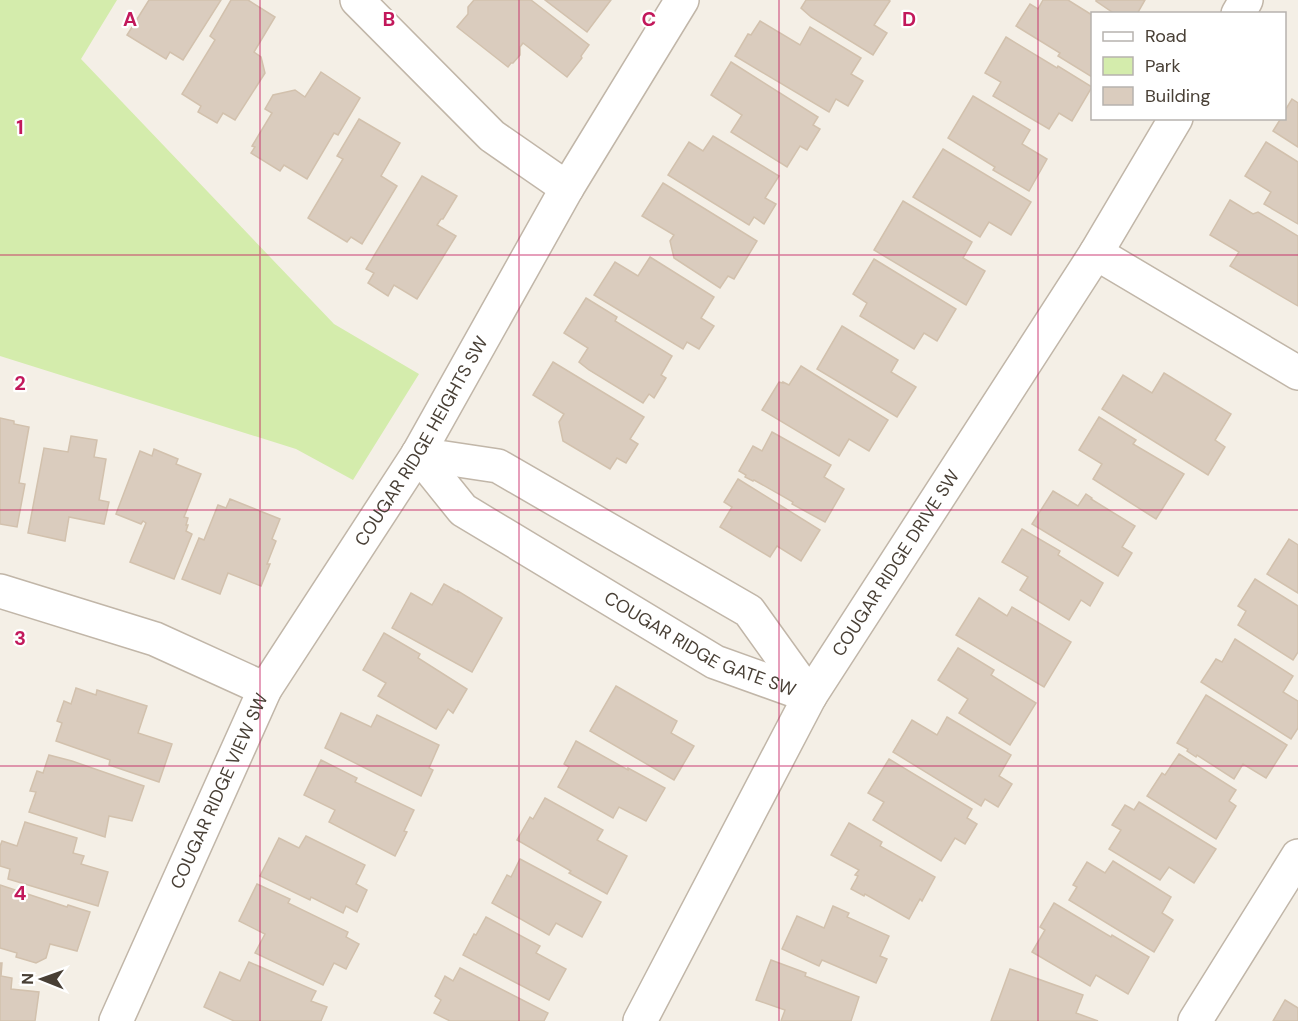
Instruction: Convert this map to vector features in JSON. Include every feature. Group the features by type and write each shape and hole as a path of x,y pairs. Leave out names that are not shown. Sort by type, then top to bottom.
{"street":[{"path":"357,0 492,136 567,188"},
{"name":"COUGAR RIDGE HEIGHTS SW","path":"265,689 418,454 567,188 682,0"},
{"name":"COUGAR RIDGE DRIVE SW","path":"640,1021 810,696 1096,253 1175,120"},
{"path":"1096,253 1298,373"},
{"name":"COUGAR RIDGE GATE SW","path":"418,454 498,466 749,611 810,696"},
{"name":"COUGAR RIDGE GATE SW","path":"418,454 464,510 715,662 810,696"},
{"name":"COUGAR RIDGE VIEW SW","path":"0,591 156,639 265,689 116,1021"},
{"path":"1195,1021 1298,856"}],"green space":[{"path":"0,0 117,0 81,59 334,324 419,374 353,480 296,449 0,356"}],"building":[{"path":"149,0 221,0 183,60 170,52 166,59 127,35"},
{"path":"231,0 248,0 275,17 254,52 261,57 265,73 235,120 223,113 217,123 198,112 201,106 182,94 215,40 210,36"},
{"path":"474,0 531,0 589,45 567,77 523,43 520,47 520,55 508,67 457,27 468,14 468,7"},
{"path":"545,0 611,0 587,32"},
{"path":"806,0 888,0 890,1 874,25 887,33 873,55 811,17 801,8"},
{"path":"1043,0 1068,0 1091,14 1091,76 1058,56 1060,53 1016,26 1030,4 1038,9"},
{"path":"1145,0 1138,12 1112,12 1096,1"},
{"path":"760,21 800,45 810,27 861,58 851,74 863,81 848,106 836,99 829,112 735,56 748,34 751,35"},
{"path":"1006,37 1057,68 1058,66 1091,86 1091,89 1072,121 1059,113 1049,129 993,96 1001,82 985,73"},
{"path":"731,62 818,117 813,125 820,129 807,150 800,146 787,167 731,132 742,115 711,95"},
{"path":"321,72 360,98 338,135 334,133 307,179 284,165 280,171 251,153 255,147 252,146 272,113 265,109 273,95 295,90 305,97"},
{"path":"973,96 1030,130 1022,144 1047,159 1029,191 993,170 995,167 948,138"},
{"path":"1292,99 1298,103 1298,147 1273,131 1280,120 1286,120 1286,109"},
{"path":"359,119 400,143 381,176 397,186 362,244 351,237 347,242 308,218 343,159 337,156"},
{"path":"713,136 779,176 765,198 776,204 764,224 754,217 749,225 668,175 689,142 703,151"},
{"path":"1266,142 1298,162 1298,224 1264,204 1271,192 1245,176"},
{"path":"943,149 1031,202 1011,235 989,222 980,237 913,197"},
{"path":"422,176 457,196 437,225 456,236 417,299 394,285 388,296 368,283 374,273 366,269"},
{"path":"663,183 757,241 734,279 728,276 720,288 674,258 670,241 674,235 642,216"},
{"path":"1230,200 1253,214 1258,212 1298,236 1298,306 1230,266 1239,252 1210,235"},
{"path":"903,201 972,242 963,258 985,271 966,305 874,250"},
{"path":"650,257 714,297 701,318 714,326 699,349 687,342 683,349 594,295 615,262 638,276"},
{"path":"874,259 956,309 937,341 924,333 914,349 860,316 867,303 853,294"},
{"path":"586,298 617,317 615,321 672,356 661,375 666,378 654,398 649,394 643,403 579,362 588,348 564,333"},
{"path":"842,326 898,360 891,372 916,387 897,417 817,369"},
{"path":"553,362 644,417 630,439 638,444 626,463 617,458 610,469 563,441 559,422 564,414 533,395"},
{"path":"801,366 888,420 869,451 849,439 839,456 762,410 779,382 789,385"},
{"path":"1164,373 1231,414 1215,440 1225,447 1208,475 1102,409 1123,375 1152,393"},
{"path":"1099,417 1136,440 1133,444 1184,474 1156,519 1093,479 1102,464 1079,450"},
{"path":"0,418 29,427 19,483 25,484 17,527 0,524"},
{"path":"772,432 831,465 824,477 844,489 825,522 745,477 746,475 739,471 753,446 762,451"},
{"path":"71,436 97,440 94,457 106,459 99,500 109,502 104,524 69,517 65,541 28,533 44,448 68,452"},
{"path":"154,449 178,459 176,464 201,474 184,517 188,518 186,531 192,534 174,579 130,562 146,523 143,521 141,524 116,514 140,451 152,456"},
{"path":"738,479 820,530 801,561 777,546 770,557 720,527 732,507 724,502"},
{"path":"1053,491 1078,506 1086,494 1135,526 1122,547 1132,553 1118,576 1032,524"},
{"path":"230,499 280,519 272,539 276,541 267,564 270,564 261,586 228,573 220,594 182,579 199,538 204,540 218,505 226,508"},
{"path":"1022,529 1060,551 1058,555 1103,583 1090,606 1081,600 1069,620 1020,590 1028,577 1002,562"},
{"path":"1289,539 1298,545 1298,593 1267,574"},
{"path":"1255,579 1298,606 1298,652 1293,660 1238,625 1246,611 1238,606"},
{"path":"444,584 502,618 472,672 392,628 411,593 432,605"},
{"path":"979,598 1007,616 1012,607 1071,642 1044,687 956,635"},
{"path":"384,633 420,654 418,658 467,689 453,713 448,709 436,729 378,696 386,683 363,670"},
{"path":"1235,639 1293,676 1283,692 1298,701 1298,728 1291,739 1201,682 1216,659 1222,662"},
{"path":"958,648 994,670 991,675 1036,703 1010,745 959,713 968,699 938,680"},
{"path":"616,686 677,721 671,733 694,746 674,780 590,731"},
{"path":"76,688 96,695 97,690 147,706 138,733 172,744 159,782 109,765 110,760 56,741 62,723 57,721 64,701 71,704"},
{"path":"1206,695 1287,745 1266,778 1243,764 1234,779 1177,743"},
{"path":"341,713 371,727 377,715 439,745 429,768 433,770 421,796 325,748"},
{"path":"947,717 1011,755 999,776 1012,784 998,807 985,799 981,806 893,752 912,720 937,735"},
{"path":"576,741 665,788 646,821 619,807 613,818 558,787 569,767 564,764"},
{"path":"1179,754 1236,790 1229,801 1236,806 1216,839 1147,796 1162,773 1165,775"},
{"path":"49,755 144,786 132,821 109,816 105,837 29,812 36,792 30,791 37,771 43,773"},
{"path":"889,759 972,809 967,818 977,824 965,844 955,838 941,861 873,820 884,802 868,793"},
{"path":"321,760 357,778 355,782 414,810 404,831 407,832 395,856 329,822 335,810 304,795"},
{"path":"545,798 603,830 597,840 627,856 607,894 517,840 530,817 533,819"},
{"path":"1139,802 1216,849 1194,883 1169,867 1160,880 1109,849 1121,830 1112,825 1125,805 1134,810"},
{"path":"25,822 77,838 73,853 84,856 81,864 108,872 98,906 8,879 10,869 0,866 0,846 2,841 17,846"},
{"path":"849,823 882,842 880,846 935,877 909,919 865,894 864,896 851,889 859,870 831,855"},
{"path":"306,836 365,865 356,884 367,890 357,912 346,906 343,913 260,876 279,838 299,848"},
{"path":"520,859 601,902 582,937 556,923 549,935 492,903 507,875 511,877"},
{"path":"1113,861 1171,897 1162,913 1173,920 1154,952 1069,900 1077,887 1073,885 1087,862 1105,873"},
{"path":"257,884 290,899 288,903 348,932 346,937 359,944 346,969 334,963 323,985 255,953 265,934 239,921"},
{"path":"0,885 67,907 68,905 90,912 77,951 50,944 46,958 36,963 16,957 17,953 0,948"},
{"path":"1054,903 1149,957 1128,994 1096,975 1090,986 1032,952 1045,930 1040,927"},
{"path":"833,906 849,913 847,917 889,936 880,956 887,959 876,983 822,960 819,966 782,949 797,916 824,928"},
{"path":"486,917 540,946 536,953 566,969 549,1000 463,955"},
{"path":"771,960 859,997 851,1021 781,1021 785,1010 756,1000"},
{"path":"249,962 316,991 311,1001 327,1007 321,1021 234,1021 204,1007 220,972 240,981"},
{"path":"0,963 2,963 1,976 12,978 11,989 39,992 35,1021 0,1021"},
{"path":"460,968 548,1013 544,1021 450,1021 434,1013 441,1000 435,996 445,976 453,981"},
{"path":"1010,969 1083,995 1076,1013 1098,1021 991,1021"},
{"path":"1285,1000 1298,1008 1298,1021 1273,1021"}]}
